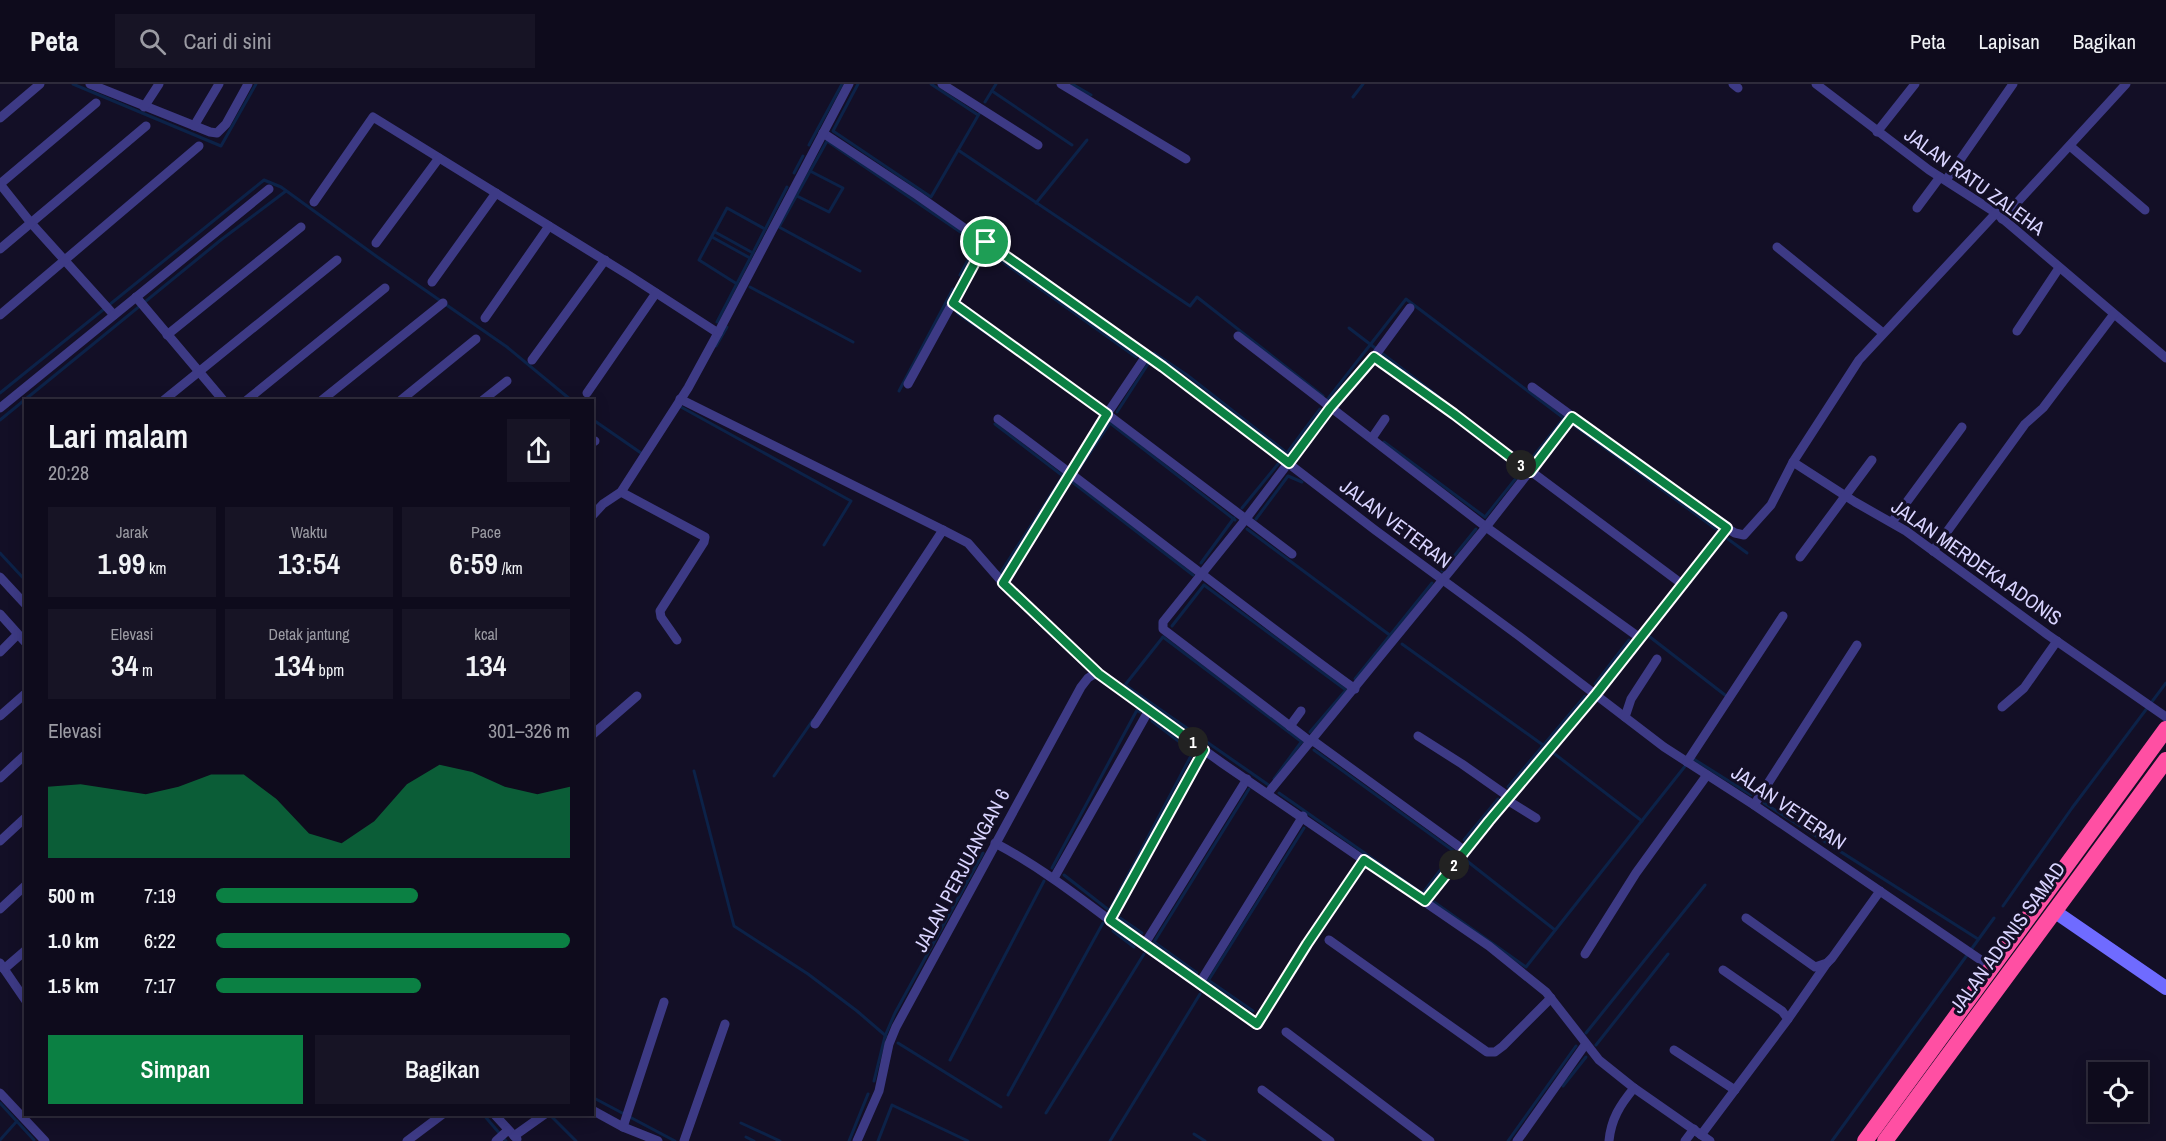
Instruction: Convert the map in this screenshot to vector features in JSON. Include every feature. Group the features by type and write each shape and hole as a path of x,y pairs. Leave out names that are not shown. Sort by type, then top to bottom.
{"highway":[{"path":"1864,1141 1962,1022 1991,967 2166,729"},
{"name":"JALAN ADONIS SAMAD","path":"1885,1141 1962,1022 2054,910 2166,760"},
{"path":"2126,784 2140,794"}],"street":[{"path":"0,118 40,84"},
{"path":"93,84 144,107 217,133 226,124 248,84"},
{"path":"144,107 159,84"},
{"path":"194,126 219,84"},
{"path":"594,514 603,504 621,492 680,399 718,333 849,84"},
{"path":"942,84 1038,145"},
{"path":"1061,84 1186,159"},
{"name":"JALAN RATU ZALEHA","path":"1816,84 1877,132 1999,216 2166,358"},
{"path":"1877,132 1915,84"},
{"path":"1917,208 1943,178 2013,84"},
{"path":"1532,387 1727,528 1740,536 1747,533 1771,505 1793,462 1859,360 1883,333 2070,146 2126,84"},
{"path":"96,103 0,184 31,223 111,312"},
{"path":"314,202 373,117 605,260 718,333"},
{"path":"0,249 146,126"},
{"name":"JALAN VETERAN","path":"823,134 986,242 1146,356 1687,762 1754,805 1991,967"},
{"path":"0,315 199,146"},
{"path":"2070,146 2145,210"},
{"path":"376,243 439,158"},
{"path":"0,408 111,312 141,303 269,189"},
{"path":"432,282 496,193"},
{"path":"485,318 549,226"},
{"path":"167,334 301,227"},
{"path":"908,384 986,242"},
{"path":"1777,247 1883,333"},
{"path":"165,399 337,260"},
{"path":"532,360 605,260"},
{"path":"2017,331 2060,267"},
{"path":"248,399 384,288"},
{"path":"587,393 656,293"},
{"path":"141,303 222,399"},
{"path":"323,399 443,303"},
{"path":"953,303 1107,414 1292,554"},
{"path":"1410,308 1374,357 1330,408 1245,520 1163,621 1164,629 1290,726 1465,851"},
{"path":"1933,551 2025,424 2043,408 2114,314"},
{"path":"1238,336 1486,527 1640,638"},
{"path":"402,399 477,339"},
{"path":"1003,583 1107,414 1146,356"},
{"path":"1374,357 1682,584"},
{"path":"484,399 507,381"},
{"path":"680,399 968,543 1003,583 1096,674 1489,946 1551,998 1585,1045 1599,1060 1634,1088 1710,1141"},
{"path":"1268,793 1443,581 1572,417"},
{"path":"998,419 1258,618 1355,689"},
{"path":"1372,438 1385,419"},
{"path":"1892,522 1962,427"},
{"path":"1800,557 1872,460"},
{"name":"JALAN MERDEKA ADONIS","path":"1793,462 1892,522 2163,714"},
{"path":"621,492 705,537 705,542 660,611 677,640"},
{"path":"1425,901 1596,694 1727,528"},
{"path":"815,724 943,530"},
{"path":"0,577 24,603"},
{"path":"0,614 24,641"},
{"path":"1687,762 1783,616"},
{"path":"0,651 17,635"},
{"path":"2002,707 2024,688 2057,641"},
{"path":"1754,805 1857,645"},
{"path":"1625,717 1631,699 1657,659"},
{"name":"JALAN PERJUANGAN 6","path":"857,1141 879,1091 896,1027 1081,687 1096,674"},
{"path":"0,716 24,695"},
{"path":"594,733 637,696"},
{"path":"1054,878 1149,710"},
{"path":"1290,726 1301,711"},
{"path":"1418,736 1462,764 1536,818"},
{"path":"1110,920 1204,750"},
{"path":"0,778 24,756"},
{"path":"1585,954 1636,873 1707,775"},
{"path":"1144,945 1247,779"},
{"path":"1199,984 1303,816"},
{"path":"0,841 24,819"},
{"path":"995,843 1054,878 1144,945 1257,1024 1307,944 1364,860"},
{"path":"0,909 24,887"},
{"path":"1685,1141 1697,1132 1735,1090 1880,891"},
{"path":"2054,910 2166,988"},
{"path":"1746,918 1815,968 1827,963"},
{"path":"1329,940 1487,1052 1495,1052 1503,1046 1551,998"},
{"path":"24,951 2,966 24,998"},
{"path":"1723,970 1782,1011 1788,1019"},
{"path":"623,1127 664,1002"},
{"path":"684,1141 725,1024"},
{"path":"1286,1032 1430,1141"},
{"path":"1517,1141 1585,1045"},
{"path":"1674,1050 1735,1090"},
{"path":"1609,1141 1610,1125 1634,1088"},
{"path":"1262,1090 1330,1141"},
{"path":"0,1093 44,1141"},
{"path":"594,1111 623,1127 658,1141"},
{"path":"407,1141 440,1116"},
{"path":"496,1116 508,1137 542,1116"}],"waterway":[{"path":"73,84 221,146 256,84"},
{"path":"809,145 842,84"},
{"path":"858,84 833,131 931,197 979,114"},
{"path":"931,84 978,115"},
{"path":"985,102 996,84"},
{"path":"1072,84 1091,95"},
{"path":"1353,97 1363,84"},
{"path":"992,91 1072,145"},
{"path":"1036,203 1087,140"},
{"path":"860,271 779,227 827,141 978,244"},
{"path":"958,150 1190,306 1197,297 1323,396"},
{"path":"794,173 803,156"},
{"path":"797,196 829,212 843,188 810,171"},
{"path":"0,393 264,180 281,187 507,347 570,399"},
{"path":"717,322 787,187"},
{"path":"26,399 222,239 286,191"},
{"path":"737,284 699,260 727,208 765,229"},
{"path":"715,232 753,253"},
{"path":"712,237 750,258"},
{"path":"960,275 977,243"},
{"path":"989,252 1136,357"},
{"path":"750,287 853,342"},
{"path":"899,391 953,289"},
{"path":"1327,400 1406,299 1565,419"},
{"path":"957,313 1005,346"},
{"path":"716,346 727,327"},
{"path":"1349,328 1439,397"},
{"path":"1154,353 1187,375 1287,453"},
{"path":"1117,412 1148,364"},
{"path":"0,420 24,400"},
{"path":"681,407 851,501 824,545"},
{"path":"1287,453 1320,409"},
{"path":"1485,517 1564,418"},
{"path":"594,420 641,453"},
{"path":"1110,423 1235,520"},
{"path":"1079,469 1110,423"},
{"path":"995,424 1063,476"},
{"path":"1575,426 1716,529"},
{"path":"1384,442 1485,517"},
{"path":"1242,508 1278,464"},
{"path":"999,575 1063,476"},
{"path":"1256,519 1288,476 1302,482"},
{"path":"1071,481 1193,575"},
{"path":"1201,563 1234,518"},
{"path":"1247,529 1391,636"},
{"path":"1442,571 1476,529"},
{"path":"1728,539 1747,553"},
{"path":"0,553 24,579"},
{"path":"1355,679 1432,583"},
{"path":"1204,585 1346,690"},
{"path":"1172,626 1204,585"},
{"path":"1163,637 1125,685 1270,786"},
{"path":"1163,637 1302,742"},
{"path":"1650,637 1725,695"},
{"path":"1595,684 1629,640"},
{"path":"1402,644 1543,745 1642,821"},
{"path":"2003,906 2072,808 2166,683"},
{"path":"1310,732 1346,690"},
{"path":"1508,787 1585,696"},
{"path":"1052,868 1137,710 1140,712"},
{"path":"774,776 813,720"},
{"path":"1109,911 1193,752 1152,721"},
{"path":"1274,779 1302,741"},
{"path":"1314,750 1455,852"},
{"path":"1692,758 1751,795"},
{"path":"1434,902 1526,967 1686,765"},
{"path":"694,771 734,926 808,974 886,1036"},
{"path":"1154,942 1249,789"},
{"path":"1279,793 1423,894"},
{"path":"1464,840 1498,799"},
{"path":"1764,803 1978,939"},
{"path":"1208,981 1304,828"},
{"path":"1423,893 1454,852"},
{"path":"874,1081 885,1036 895,1013 983,853"},
{"path":"1467,861 1555,930"},
{"path":"1064,875 1110,911"},
{"path":"950,1060 1044,881"},
{"path":"1586,1033 1705,885"},
{"path":"1120,918 1142,933"},
{"path":"1832,1141 1994,918"},
{"path":"1008,1095 1103,923"},
{"path":"1113,931 1134,947"},
{"path":"1154,942 1197,973"},
{"path":"1046,1113 1144,954"},
{"path":"1596,1045 1668,954"},
{"path":"1208,980 1253,1011"},
{"path":"1110,1141 1200,994"},
{"path":"898,1043 1001,1107"},
{"path":"1508,1141 1576,1046"},
{"path":"1563,1086 1586,1057"},
{"path":"849,1141 868,1094"},
{"path":"594,1098 675,1141"},
{"path":"0,1103 34,1140"},
{"path":"878,1141 892,1105 968,1141"},
{"path":"485,1116 506,1141"},
{"path":"551,1116 576,1141"},
{"path":"0,1140 17,1121"},
{"path":"741,1123 780,1141"},
{"path":"1194,1134 1205,1141"},
{"path":"746,1137 754,1141"}],"route":[{"path":"986,242 1163,367 1289,463 1330,408 1374,357 1530,472 1572,417 1727,528 1596,694 1425,901 1364,860 1307,944 1257,1024 1110,920 1204,750 1099,674 1003,583 1107,414 953,303 986,242"}]}
